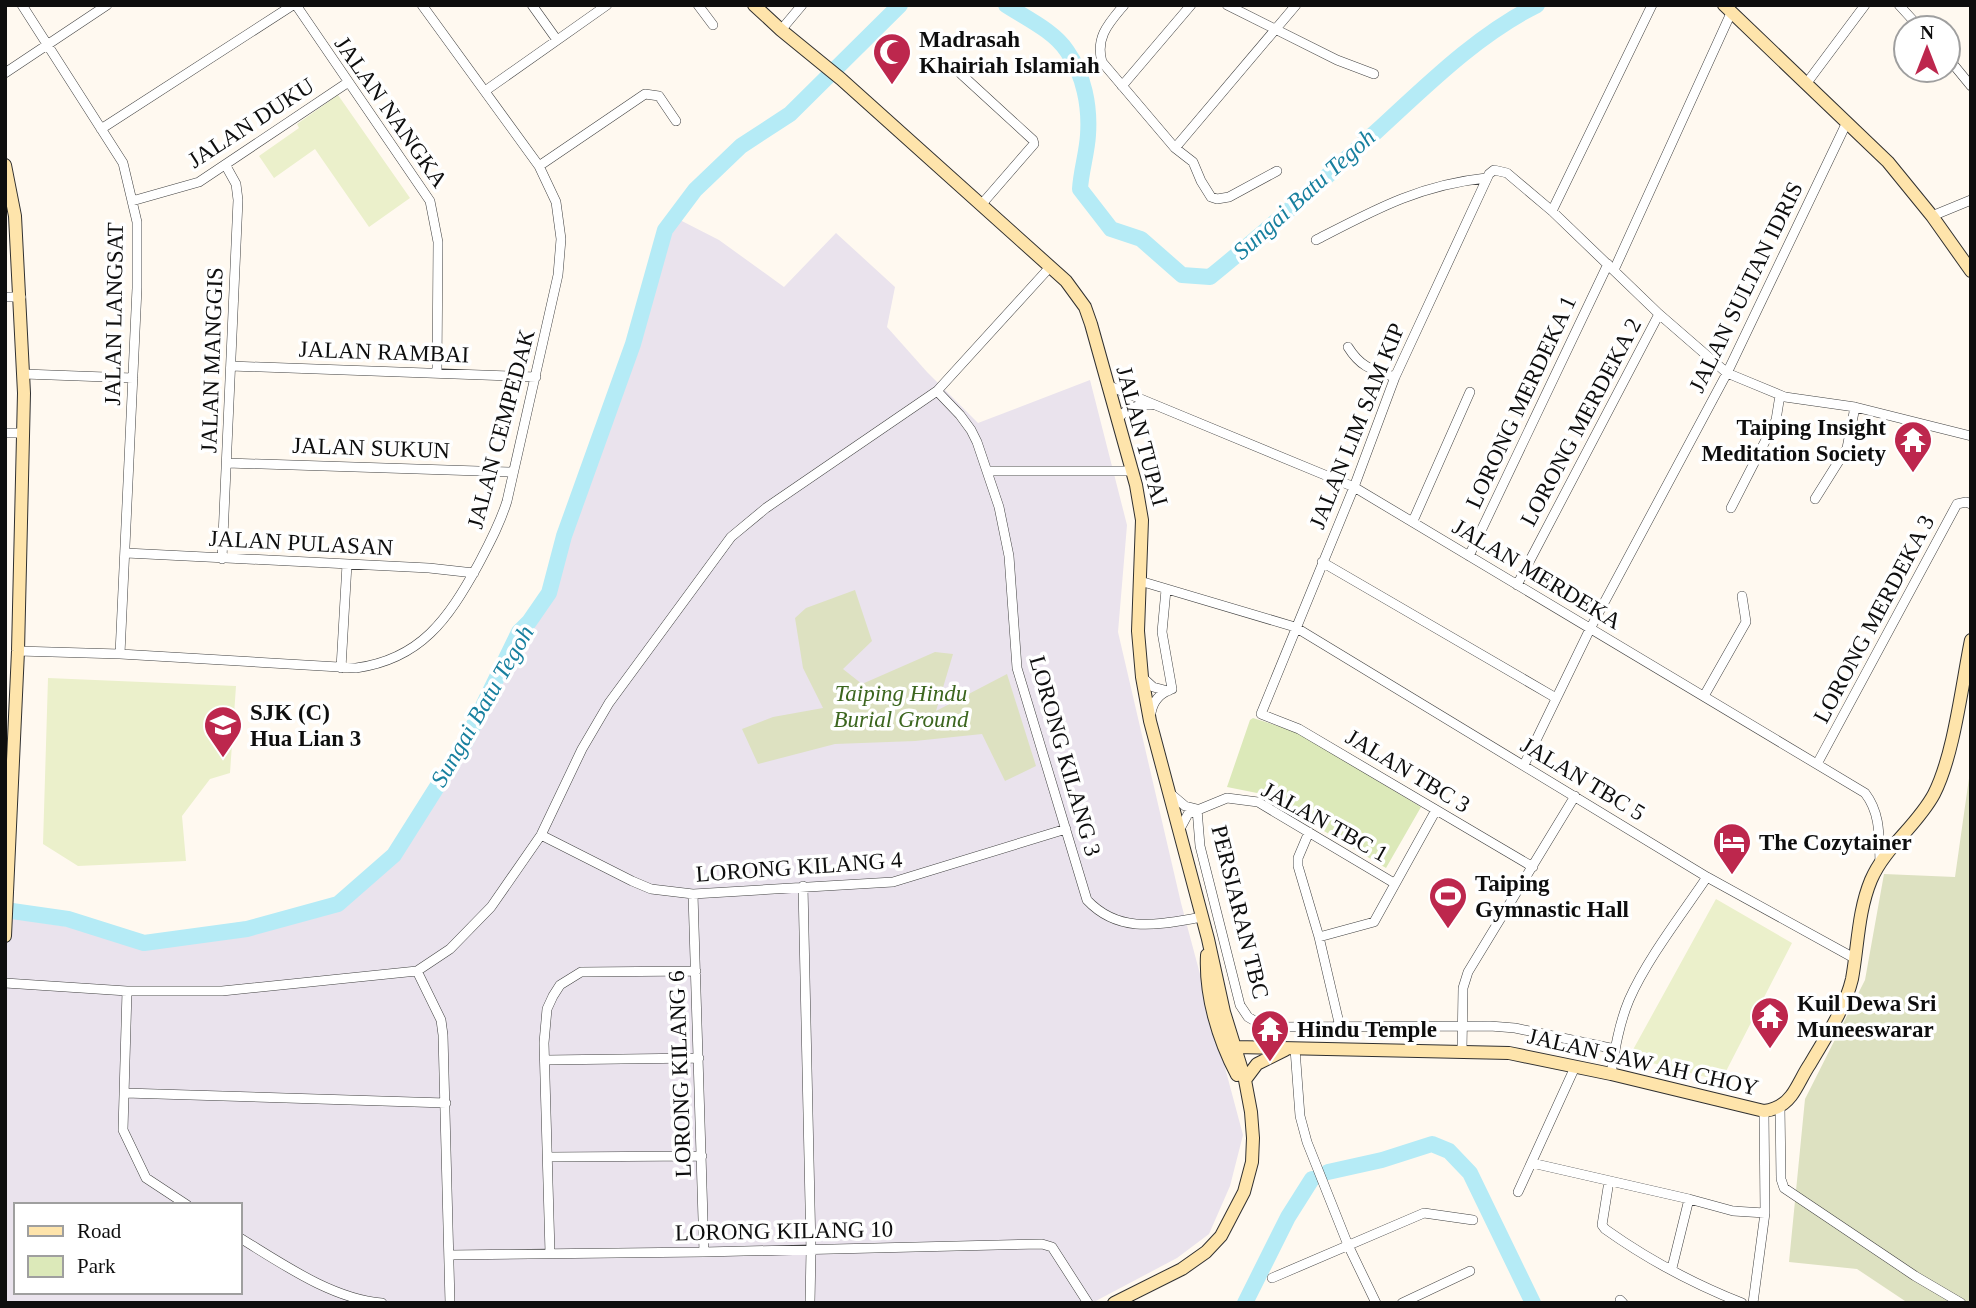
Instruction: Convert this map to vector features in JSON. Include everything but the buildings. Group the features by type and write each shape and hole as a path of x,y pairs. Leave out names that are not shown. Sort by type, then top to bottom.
{"main road":[{"name":"JALAN TUPAI","path":"754,7 846,83 1066,281 1085,307 1131,471 1142,520 1138,631 1142,677 1150,720 1203,917 1234,1047 1245,1080 1253,1138 1252,1162 1244,1192 1221,1236 1206,1252 1182,1269 1114,1303"},
{"path":"1728,9 1888,162 1933,216 1971,271"},
{"path":"5,936 9,866 10,736 18,651 24,374 13,199 6,170"},
{"name":"JALAN SAW AH CHOY","path":"1234,1047 1509,1053 1611,1074 1764,1111 1780,1106 1790,1097 1847,994 1866,894 1880,864 1919,817 1934,794 1944,767 1968,665 1971,640"},
{"path":"1208,939 1206,972 1212,1005 1224,1051 1249,1097"},
{"path":"1245,1080 1256,1064 1292,1049"}],"street":[{"name":"JALAN LANGSAT","path":"22,5 123,163 137,222 133,378 120,654"},
{"path":"5,73 107,5"},
{"path":"102,129 294,5"},
{"name":"JALAN NANGKA","path":"294,5 429,201 438,242 437,373"},
{"name":"JALAN CEMPEDAK","path":"18,651 120,654 341,668 373,665 396,657 437,629 450,613 499,526 536,377 558,275 561,247 556,202 539,166 422,5"},
{"path":"532,5 557,40"},
{"path":"485,91 607,5"},
{"path":"698,5 713,25"},
{"path":"780,30 802,5"},
{"path":"1124,5 1106,26 1100,44 1102,62 1175,148 1194,162 1205,190 1217,199 1230,197 1277,171"},
{"path":"1122,86 1191,5"},
{"path":"1227,5 1337,61 1374,74"},
{"path":"1175,148 1296,5"},
{"path":"1552,211 1652,5"},
{"path":"1806,84 1865,5"},
{"path":"1611,267 1728,9"},
{"path":"961,74 1034,144 981,205"},
{"name":"JALAN DUKU","path":"132,201 199,182 348,83"},
{"path":"539,166 645,94 659,96 676,121"},
{"name":"JALAN SULTAN IDRIS","path":"1524,765 1590,629 1727,373 1847,122"},
{"name":"JALAN MANGGIS","path":"222,559 238,200 236,184 226,166"},
{"path":"1315,240 1415,192 1456,181 1486,178 1494,170 1507,173 1552,211 1659,314 1727,373 1780,395 1855,407 1971,436"},
{"name":"JALAN LIM SAM KIP","path":"1261,714 1354,487 1395,377 1486,178"},
{"path":"1933,216 1971,200"},
{"path":"5,983 127,991 222,991 417,971 450,949 491,907 541,835 582,749 610,703 731,537 766,508 937,390 1050,267"},
{"name":"LORONG MERDEKA 1","path":"1469,556 1611,267"},
{"path":"5,297 21,297"},
{"name":"LORONG MERDEKA 2","path":"1517,585 1659,314"},
{"path":"1348,347 1356,361 1395,377"},
{"name":"JALAN RAMBAI","path":"231,366 536,377"},
{"path":"24,374 133,378"},
{"name":"JALAN MERDEKA","path":"1107,385 1354,487 1866,793 1874,805 1879,822 1880,864"},
{"name":"LORONG KILANG 3","path":"937,390 971,430 999,507 1009,556 1017,668 1087,901 1097,911 1123,923 1161,924 1203,917"},
{"path":"1413,521 1470,392"},
{"path":"1731,508 1776,420 1780,395"},
{"path":"1116,420 1124,411 1134,406 1159,405"},
{"path":"1815,499 1847,449 1855,407"},
{"path":"5,433 23,433"},
{"name":"JALAN SUKUN","path":"227,463 513,472"},
{"path":"987,471 1131,471"},
{"name":"LORONG MERDEKA 3","path":"1817,764 1957,504 1971,504"},
{"name":"JALAN PULASAN","path":"126,553 474,573"},
{"path":"1322,562 1556,698"},
{"path":"341,668 346,564"},
{"name":"JALAN TBC 5","path":"1140,581 1295,627 1707,877 1854,958"},
{"path":"1150,720 1154,702 1172,689 1163,632 1166,590"},
{"path":"1704,696 1746,622 1742,596"},
{"path":"1142,677 1153,687 1167,691"},
{"name":"JALAN TBC 3","path":"1261,714 1299,729 1533,867"},
{"path":"1169,792 1185,806 1197,809"},
{"path":"1462,1052 1463,988 1468,972 1575,796"},
{"name":"JALAN TBC 1","path":"1197,809 1227,798 1258,802 1394,883"},
{"path":"1180,830 1188,814 1197,809"},
{"name":"PERSIARAN TBC","path":"1197,809 1200,846 1240,1004 1248,1017 1260,1024 1273,1027 1514,1028 1615,1049"},
{"path":"1319,937 1374,922 1436,810"},
{"name":"LORONG KILANG 4","path":"541,835 641,885 693,894 893,882 1066,829"},
{"path":"1309,832 1298,858 1298,866 1319,937 1340,1027"},
{"path":"1611,1074 1615,1049 1630,999 1668,934 1707,877"},
{"path":"803,886 810,1303"},
{"name":"LORONG KILANG 6","path":"693,894 704,1252"},
{"path":"417,971 441,1020 443,1035 450,1303"},
{"path":"550,1253 545,1060 547,1009 560,985 581,972 696,971"},
{"path":"127,991 123,1130 142,1174 184,1203"},
{"path":"1292,1049 1300,1116 1307,1142 1348,1244 1376,1303"},
{"path":"545,1060 699,1058"},
{"path":"1518,1192 1575,1067"},
{"path":"125,1093 446,1103"},
{"path":"1780,1106 1781,1179 1784,1188 1915,1276 1961,1303"},
{"path":"1752,1303 1765,1213 1764,1111"},
{"path":"548,1157 702,1156"},
{"path":"1532,1163 1733,1211 1765,1213"},
{"path":"1609,1181 1603,1227 1633,1249 1708,1289 1742,1303"},
{"path":"1672,1268 1689,1199"},
{"path":"1272,1278 1424,1213 1473,1220"},
{"path":"242,1239 325,1287 365,1301 382,1303"},
{"name":"LORONG KILANG 10","path":"449,1255 1042,1244 1052,1247 1088,1303"},
{"path":"1402,1303 1470,1271"}],"shaded area":[{"path":"674,217 719,240 784,287 836,233 895,287 887,327 978,423 1090,380 1127,525 1118,632 1181,903 1243,1135 1230,1186 1209,1234 1177,1258 1092,1303 5,1303 5,917 139,938 343,906 394,860 466,741 529,622 549,593"}],"green space":[{"path":"338,95 410,198 369,227 315,149 274,178 259,156 299,128 297,124"},
{"name":"Taiping Hindu Burial Ground","path":"855,590 872,641 843,669 862,684 935,652 953,654 936,711 1007,674 1036,766 1005,781 982,734 915,741 835,744 758,764 742,729 773,717 823,708 803,668 795,618 806,608"},
{"path":"48,678 236,686 230,773 210,779 182,816 186,861 78,866 43,844"},
{"path":"1253,718 1297,732 1421,807 1386,868 1262,794 1227,787 1250,720"},
{"path":"1971,764 1971,1303 1908,1303 1857,1269 1789,1262 1805,1099 1865,980 1884,874 1955,877"},
{"path":"1716,899 1792,943 1721,1081 1629,1057"}],"waterway":[{"name":"Sungai Batu Tegoh","path":"5,910 68,919 144,943 247,929 338,904 394,855 466,741 519,632 549,593 564,536 633,344 665,230 695,190 741,146 790,114 900,5"},
{"name":"Sungai Batu Tegoh","path":"1006,5 1055,37 1078,70 1085,91 1088,124 1080,189 1111,229 1141,239 1182,275 1210,277 1295,205 1453,62 1494,31 1537,5"},
{"path":"1328,1172 1382,1160 1432,1144 1449,1151 1470,1173 1533,1303"},
{"path":"1245,1303 1288,1217 1312,1179"}],"place":[{"name":"Madrasah Khairiah Islamiah","path":"892,86"},
{"name":"Taiping Insight Meditation Society","path":"1913,474"},
{"name":"SJK (C) Hua Lian 3","path":"223,759"},
{"name":"The Cozytainer","path":"1732,876"},
{"name":"Taiping Gymnastic Hall","path":"1448,930"},
{"name":"Kuil Dewa Sri Muneeswarar","path":"1770,1050"},
{"name":"Hindu Temple","path":"1270,1063"}]}
